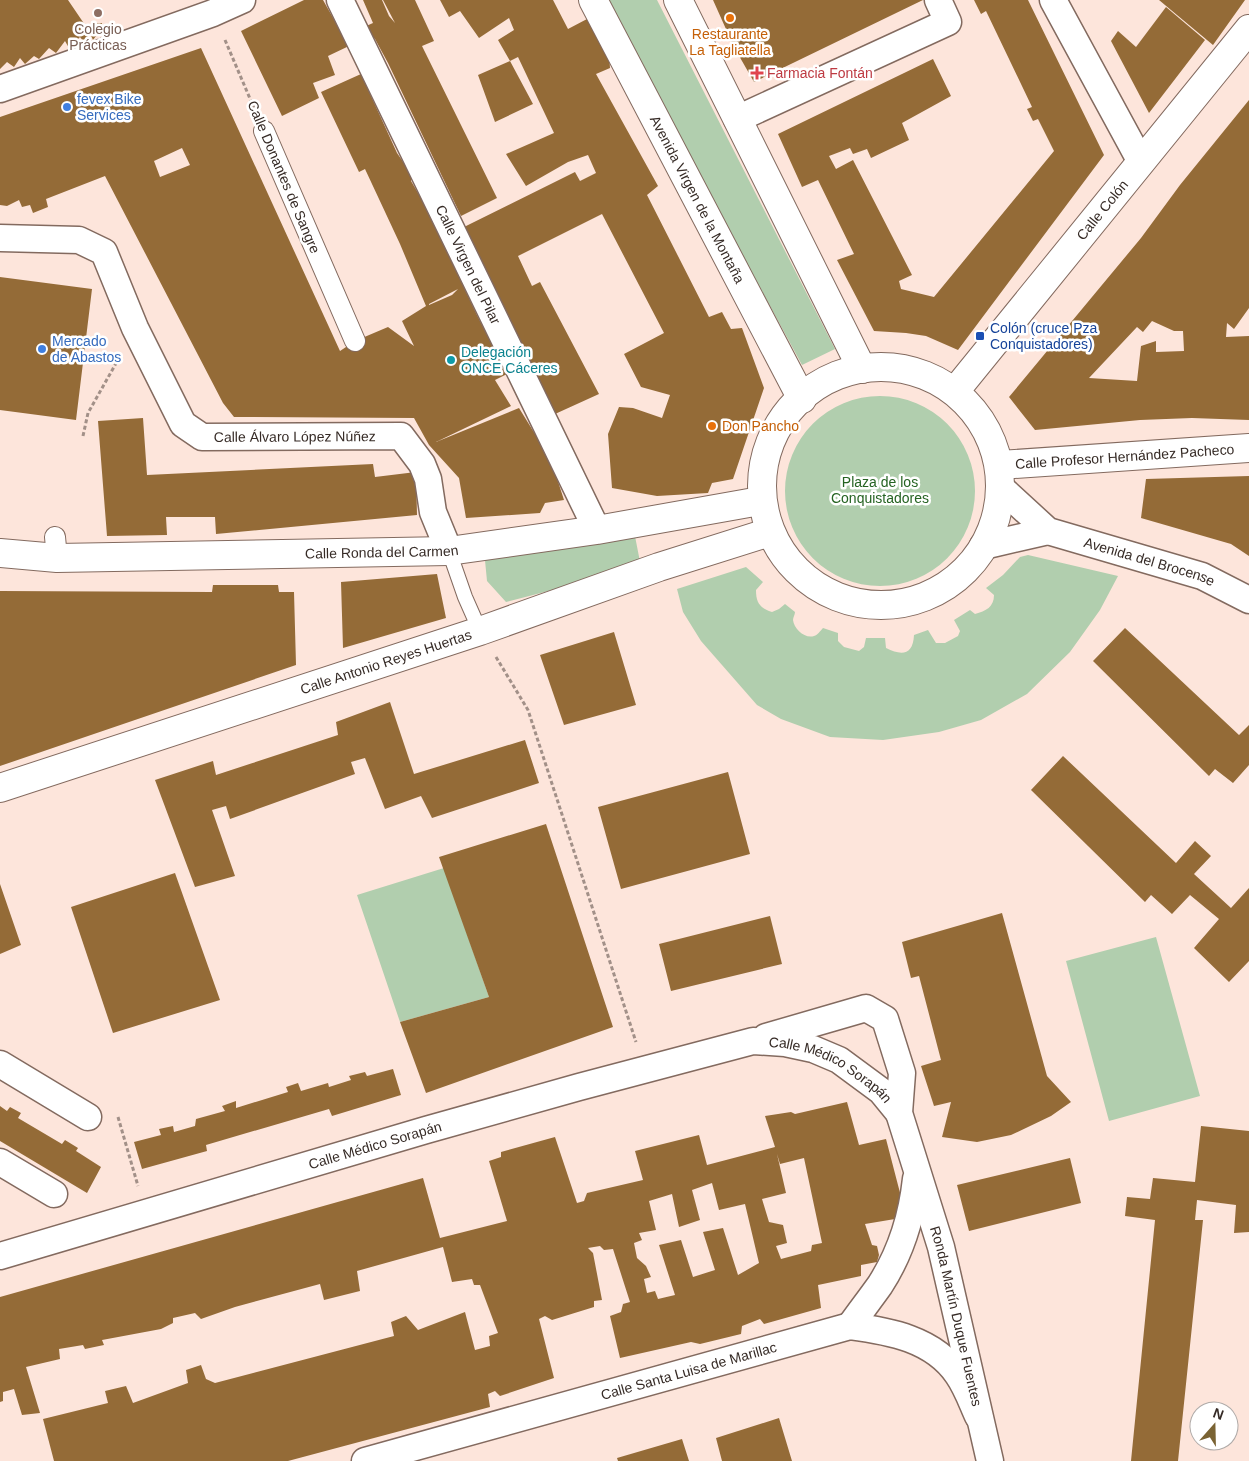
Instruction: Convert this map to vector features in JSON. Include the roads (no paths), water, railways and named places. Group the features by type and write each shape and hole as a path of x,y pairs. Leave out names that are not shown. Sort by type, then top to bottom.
{"main road":[{"name":"Avenida Virgen de la Montaña","path":"593,0 802,399"},
{"path":"678,0 862,369"},
{"name":"Calle Colón","path":"956,390 1249,29"},
{"path":"889,366 914,368 956,390 971,408 997,451 1000,476 997,514 983,546 972,564 949,582 920,599 892,605 863,605 834,595 807,582 785,558 770,532 760,501 763,462 771,440 802,399 843,374 862,369 889,366"},
{"name":"Calle Profesor Hernández Pacheco","path":"1000,476 1249,448"},
{"name":"Calle Ronda del Carmen","path":"0,553 56,548 449,551 597,530 760,501"},
{"name":"Calle Antonio Reyes Huertas","path":"0,788 480,631 659,567 770,532"}],"street":[{"path":"0,89 213,13 242,0"},
{"name":"Calle Virgen del Pilar","path":"340,0 597,530"},
{"path":"738,119 948,22 938,0"},
{"path":"1053,0 1141,162"},
{"name":"Calle Donantes de Sangre","path":"264,131 355,341"},
{"name":"Calle Álvaro López Núñez","path":"0,238 79,240 104,252 135,328 183,424 202,436 401,436 422,464 428,479 433,512 449,551"},
{"name":"Avenida del Brocense","path":"1000,476 1048,531"},
{"name":"Avenida del Brocense","path":"983,546 1048,531 1202,576 1249,600"},
{"name":"Calle Médico Sorapán","path":"0,1256 436,1127 753,1041 866,1008 885,1019"},
{"name":"Ronda Martín Duque Fuentes","path":"885,1019 902,1073 899,1113 941,1247 978,1416 990,1461"},
{"name":"Calle Médico Sorapán","path":"753,1041 786,1043 813,1050 839,1060 881,1092 899,1113"},
{"path":"0,1064 88,1117"},
{"path":"0,1162 54,1194"},
{"name":"Ronda Martín Duque Fuentes","path":"850,1326 880,1284 894,1258 906,1228 917,1173"},
{"name":"Calle Santa Luisa de Marillac","path":"364,1461 850,1326 883,1331 909,1338 935,1352 958,1374 978,1416"}],"lane":[{"path":"449,551 465,597 480,631"}],"place":[{"name":"Colegio Prácticas","path":"98,13"},
{"name":"Restaurante La Tagliatella","path":"730,18"},
{"name":"Farmacia Fontán","path":"757,73"},
{"name":"fevex Bike Services","path":"67,107"},
{"name":"Colón (cruce Pza Conquistadores)","path":"980,336"},
{"name":"Mercado de Abastos","path":"42,349"},
{"name":"Delegación ONCE Cáceres","path":"451,360"},
{"name":"Don Pancho","path":"712,426"}],"park label":[{"name":"Plaza de los Conquistadores","path":"880,490"}]}
